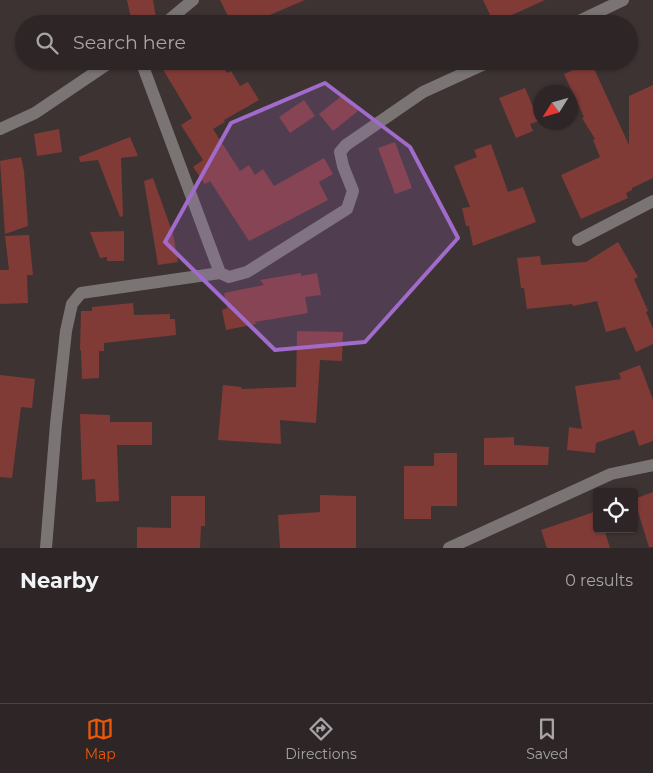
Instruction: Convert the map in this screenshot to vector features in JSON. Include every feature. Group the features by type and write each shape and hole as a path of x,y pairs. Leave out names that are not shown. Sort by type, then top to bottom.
{"street":[{"path":"175,15 193,0"},
{"path":"592,15 623,0"},
{"path":"0,128 35,113 99,70"},
{"path":"144,70 220,273"},
{"path":"46,548 56,424 66,331 72,304 82,293 220,273 228,277 248,272 347,208 353,191 343,166 340,152 346,145 422,92 471,70"},
{"path":"578,240 653,201"},
{"path":"449,548 611,474 653,465"}],"highlighted area":[{"path":"325,83 410,147 458,238 365,342 275,350 165,242 231,123"}],"building":[{"path":"127,0 153,0 156,15 130,15"},
{"path":"220,0 305,0 270,15 228,15"},
{"path":"483,0 545,0 512,15 490,15"},
{"path":"163,70 225,70 227,73 231,71 240,86 248,82 259,100 224,120 225,122 213,129 240,171 249,165 255,175 263,169 274,186 324,158 333,174 319,182 328,200 249,241 210,181 205,184 193,167 203,160 181,125 192,118"},
{"path":"573,70 595,70 629,145 629,96 653,85 653,178 632,188 632,190 626,193 628,198 581,219 561,175 600,157 593,140 595,139 582,118 584,117 578,104 578,85 569,85 564,74"},
{"path":"525,88 533,107 533,123 530,124 533,131 516,138 499,98"},
{"path":"344,94 358,111 333,131 319,114"},
{"path":"304,100 315,116 290,133 279,117"},
{"path":"59,129 62,152 37,156 34,134"},
{"path":"130,137 138,156 121,158 123,216 120,217 98,160 80,162 79,157"},
{"path":"395,142 412,188 395,194 378,148"},
{"path":"491,144 508,192 523,187 536,222 473,246 469,226 466,226 462,208 470,207 454,166 477,157 474,150"},
{"path":"21,157 24,171 28,226 5,234 0,161"},
{"path":"153,178 173,234 178,262 158,265 144,181"},
{"path":"124,231 124,261 107,261 107,257 100,258 90,232"},
{"path":"29,235 33,275 27,275 28,303 0,304 0,270 9,270 5,236"},
{"path":"618,242 638,277 634,279 648,311 646,312 653,329 653,344 636,352 625,327 606,332 597,301 573,306 572,304 527,309 524,288 521,288 517,258 540,256 541,265 586,262"},
{"path":"301,273 301,276 317,273 321,295 305,297 308,313 255,322 256,324 226,330 222,310 227,308 224,293 264,285 260,280"},
{"path":"133,303 134,315 170,314 170,319 175,319 176,335 104,343 104,351 99,351 99,378 82,379 80,350 81,311 92,311 92,307"},
{"path":"297,331 343,332 342,361 320,360 316,423 280,420 281,444 218,440 223,385 242,387 241,389 296,387"},
{"path":"640,365 653,400 653,441 639,446 634,430 596,443 595,453 567,450 569,427 582,429 575,386 621,379 619,373"},
{"path":"0,375 35,379 32,408 21,407 12,478 0,477"},
{"path":"80,414 110,415 110,422 152,422 152,445 117,445 119,501 96,502 95,479 82,480"},
{"path":"514,437 514,445 549,447 548,465 484,465 484,438"},
{"path":"434,453 457,453 457,506 431,506 431,519 404,519 404,466 434,466"},
{"path":"653,492 653,547 649,547 638,512 638,498"},
{"path":"320,495 356,496 356,548 280,548 278,515 320,512"},
{"path":"171,496 205,496 205,526 201,526 200,548 137,548 137,527 171,528"},
{"path":"593,512 593,533 605,533 610,548 547,548 541,530"}]}
